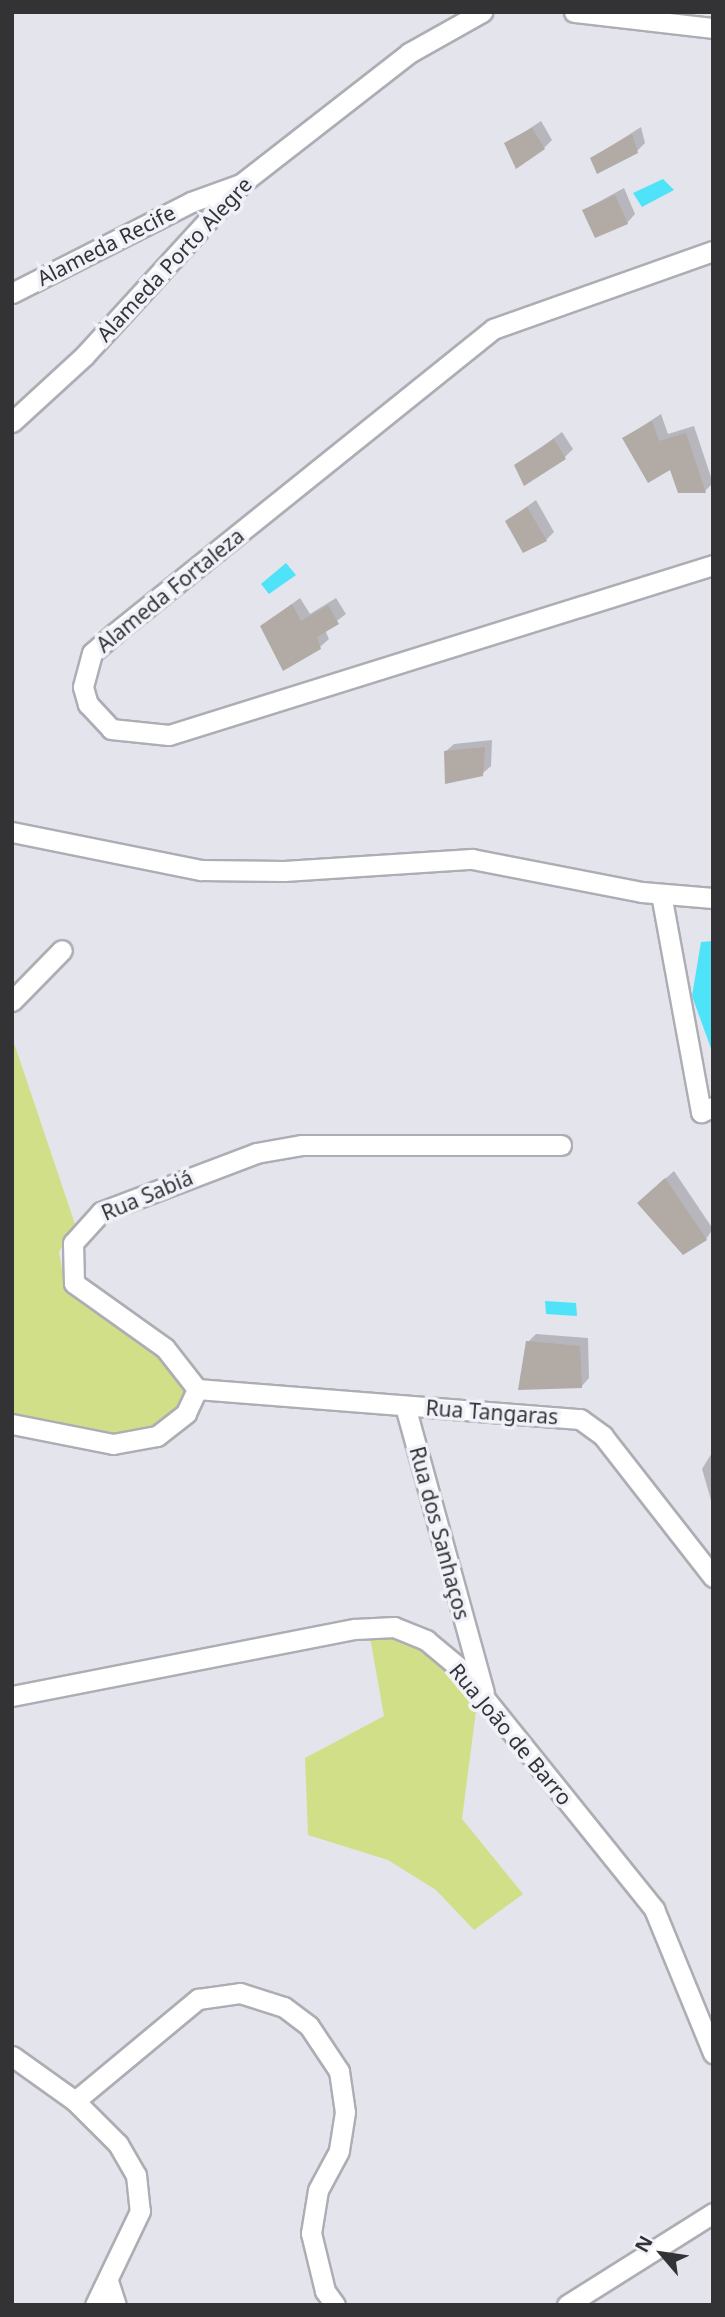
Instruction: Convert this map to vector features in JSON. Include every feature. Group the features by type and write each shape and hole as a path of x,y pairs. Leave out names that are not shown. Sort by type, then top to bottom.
{"street":[{"name":"Alameda Porto Alegre","path":"12,422 84,356 241,184 409,53 482,12"},
{"path":"574,12 713,28"},
{"name":"Alameda Recife","path":"12,293 158,217 241,184"},
{"name":"Alameda Fortaleza","path":"713,251 493,329 92,653 83,687 88,704 111,729 169,735 713,565"},
{"path":"12,832 201,870 472,859 661,894 713,898"},
{"path":"661,894 701,1112 713,1107"},
{"path":"12,1001 62,950"},
{"name":"Rua Sabiá","path":"197,1389 165,1348 89,1299 74,1283 73,1243 101,1212 256,1153 302,1144 561,1146"},
{"path":"12,1424 113,1444 157,1436 186,1413 197,1389"},
{"name":"Rua Tangaras","path":"197,1389 580,1419 603,1436 713,1577"},
{"name":"Rua dos Sanhaços","path":"405,1406 486,1700"},
{"name":"Rua João de Barro","path":"12,1696 394,1627 426,1640 486,1700 654,1909 713,2053"},
{"path":"75,2101 198,1999 240,1993 284,2007 309,2026 339,2071 345,2112 339,2151 318,2190 311,2233 325,2291 335,2305"},
{"path":"12,2056 75,2101 118,2144 136,2175 140,2211 94,2305"},
{"path":"567,2305 713,2213"},
{"path":"108,2281 116,2305"}],"green space":[{"path":"12,1037 75,1224 59,1252 64,1280 84,1303 161,1353 190,1395 153,1431 113,1438 12,1421"},
{"path":"394,1634 422,1645 477,1703 462,1819 523,1894 474,1930 436,1890 388,1860 308,1835 305,1758 384,1716 370,1637"}],"water":[{"path":"663,179 674,190 642,207 633,193"},
{"path":"286,563 296,575 269,594 261,584"},
{"path":"713,941 713,1054 692,996 701,942"},
{"path":"545,1301 576,1303 577,1316 546,1314"}],"building":[{"path":"532,128 545,149 516,169 504,143"},
{"path":"632,134 638,153 597,174 590,158"},
{"path":"615,195 628,224 595,238 582,210"},
{"path":"652,421 659,441 686,433 706,493 678,493 670,470 648,483 622,438"},
{"path":"554,439 566,459 524,486 514,465"},
{"path":"527,507 547,541 523,553 505,521"},
{"path":"292,604 301,621 328,605 339,624 317,637 321,649 283,671 260,626"},
{"path":"485,747 483,776 445,784 444,751"},
{"path":"665,1178 707,1240 683,1255 637,1203"},
{"path":"526,1341 580,1346 582,1388 518,1390"}]}
